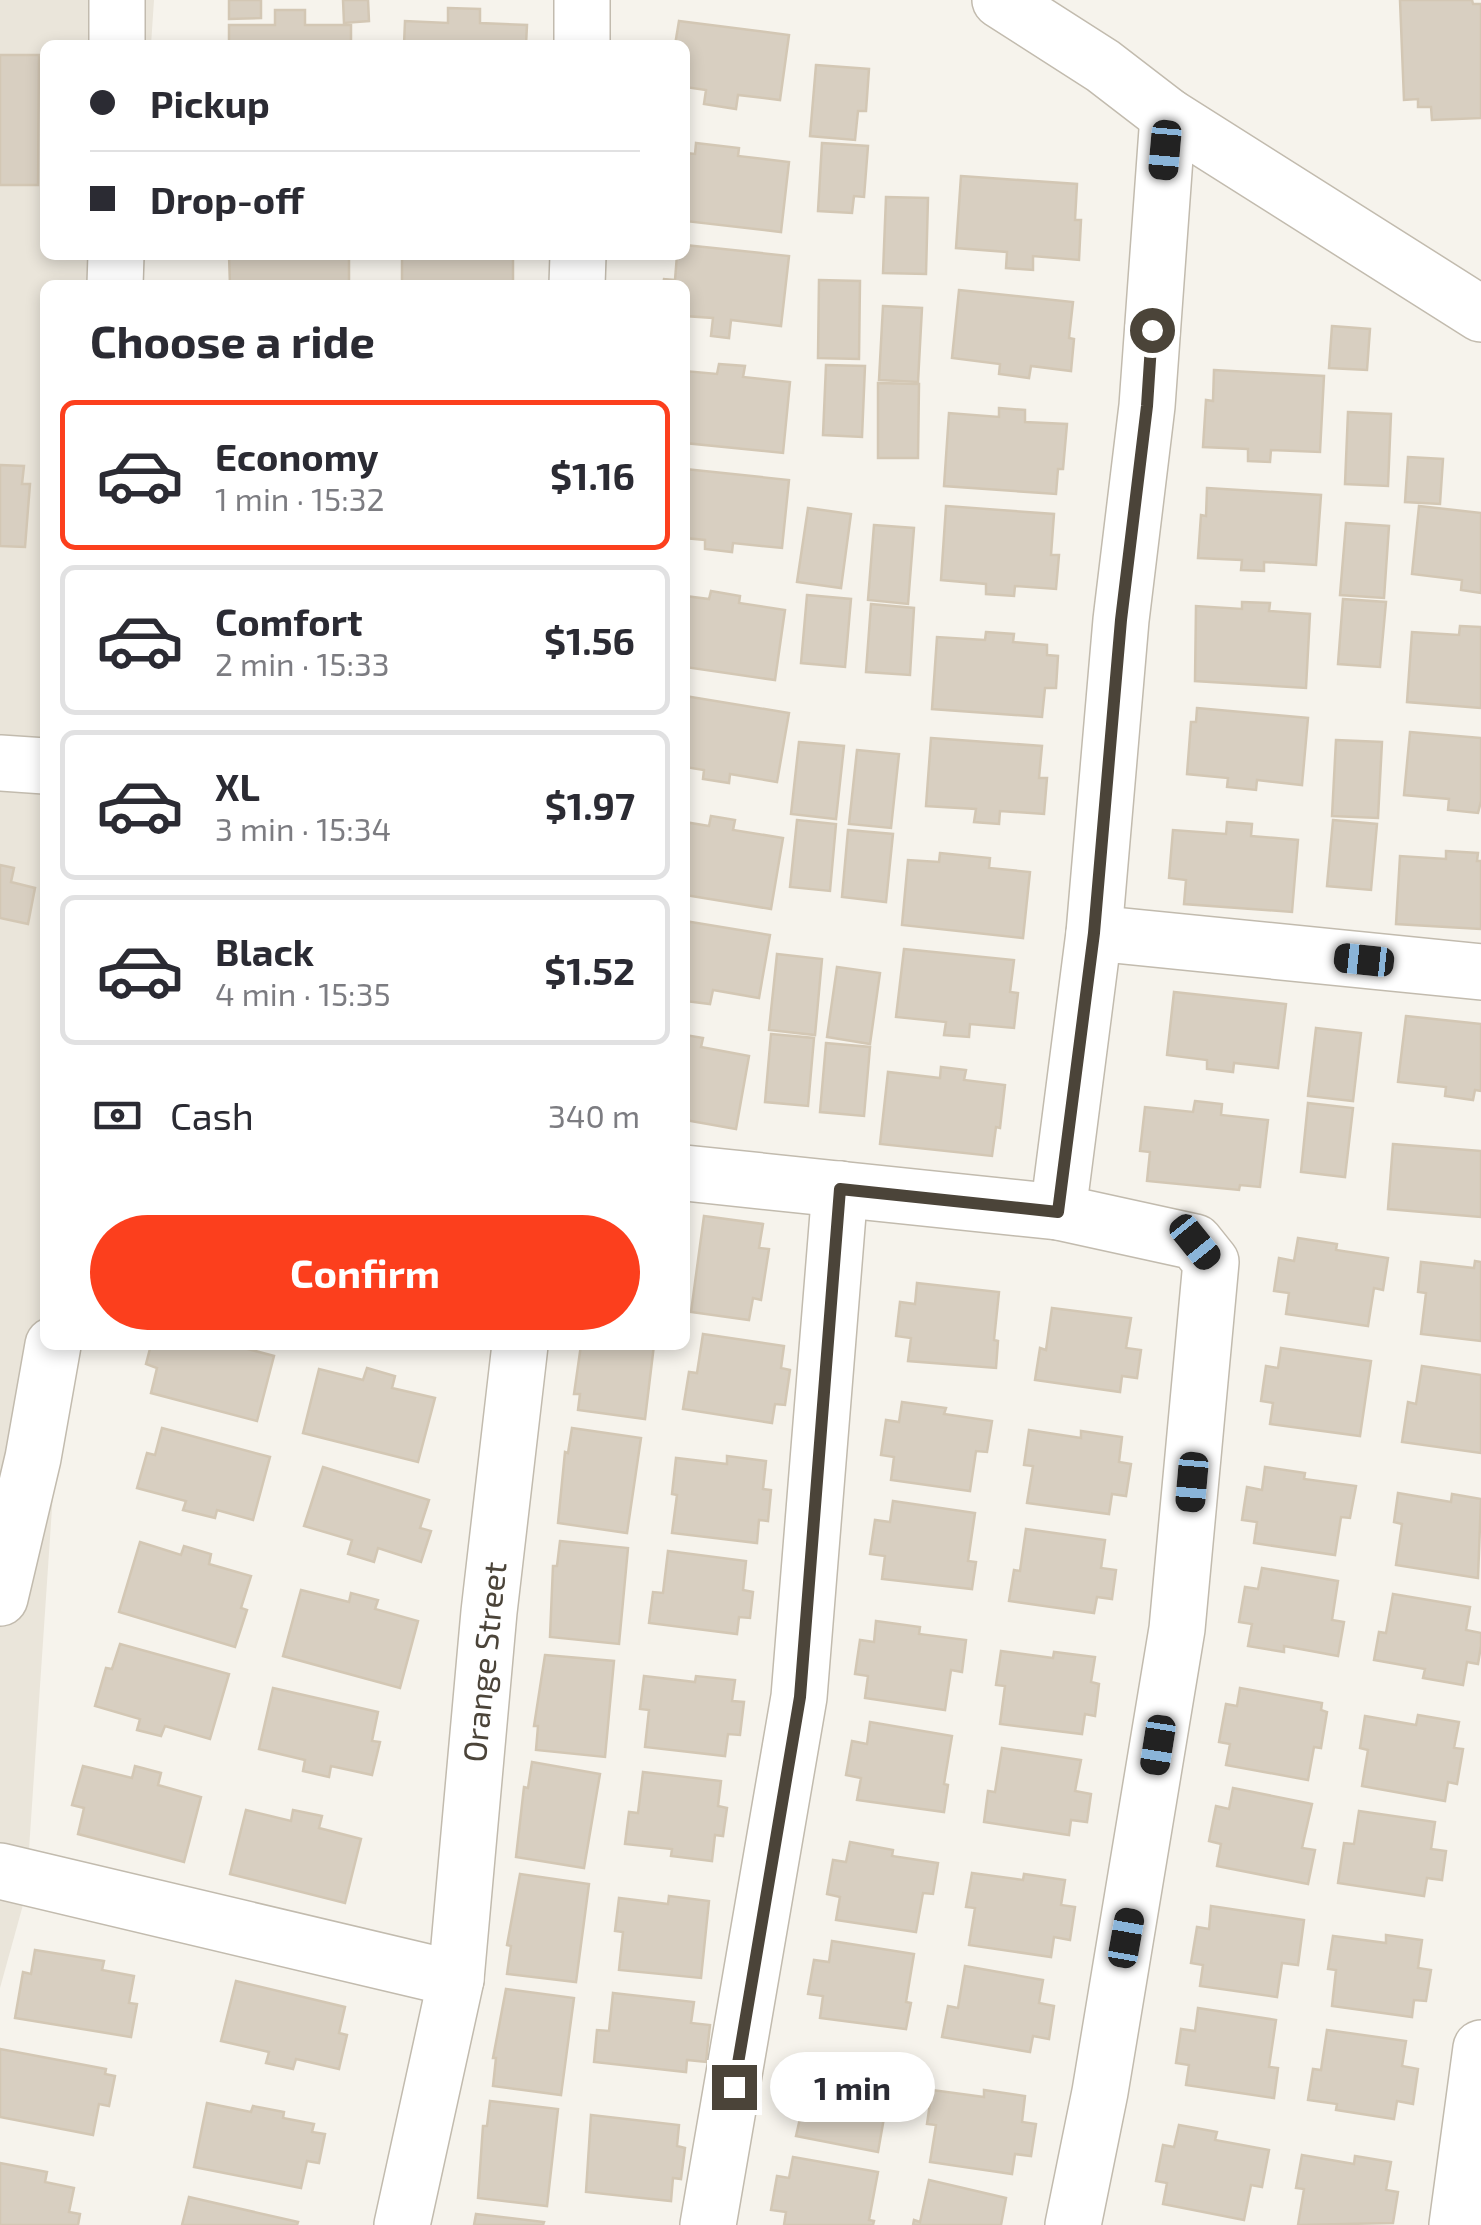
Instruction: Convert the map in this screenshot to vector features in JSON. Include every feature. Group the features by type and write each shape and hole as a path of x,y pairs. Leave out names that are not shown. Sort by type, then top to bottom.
{"street":[{"path":"117,0 117,40"},
{"path":"582,0 582,40"},
{"path":"1000,0 1103,66 1168,116 1481,314"},
{"path":"1058,1212 1094,933 1121,620 1147,406 1168,116"},
{"path":"0,763 40,766"},
{"path":"1094,933 1481,972"},
{"path":"690,1174 1058,1212 1195,1242 1212,1262 1177,1629 1100,2092 1073,2225"},
{"path":"708,2225 800,1697 840,1189"},
{"path":"0,1598 33,1458 52,1350"},
{"name":"Orange Street","path":"402,2225 456,1979 489,1612 519,1350"},
{"path":"2,1882 456,1979"},
{"path":"1457,2225 1481,2048"}],"shaded area":[{"path":"0,0 154,0 151,40 40,40 40,260 136,260 134,280 40,280 40,1350 63,1350 26,1894 0,1988"}],"building":[{"path":"229,0 261,0 261,18 229,19"},
{"path":"343,0 368,0 369,21 344,23"},
{"path":"1400,0 1472,0 1473,4 1481,4 1481,118 1432,120 1431,107 1418,107 1418,99 1404,100"},
{"path":"448,8 480,9 480,23 527,25 526,40 404,40 405,21 448,23"},
{"path":"275,10 305,10 305,25 351,25 351,40 229,40 229,25 275,25"},
{"path":"679,21 789,35 780,100 738,95 736,109 704,104 706,90 690,88 690,40 676,40"},
{"path":"0,55 39,55 38,185 0,185"},
{"path":"816,65 869,69 866,111 858,111 855,140 810,136"},
{"path":"696,143 739,148 738,156 789,162 781,232 690,222 690,154 695,154"},
{"path":"822,143 868,146 864,197 854,196 852,213 818,211"},
{"path":"961,176 1077,184 1075,220 1081,220 1079,260 1033,256 1033,270 1006,268 1007,252 956,248"},
{"path":"886,197 928,198 926,274 883,273"},
{"path":"690,246 789,256 781,326 731,320 729,338 711,336 713,318 690,316 690,280 675,280 677,260 690,260"},
{"path":"229,260 349,260 349,280 230,280"},
{"path":"402,260 513,260 513,280 402,280"},
{"path":"819,280 860,281 859,359 818,358"},
{"path":"959,290 1073,302 1071,371 1031,366 1029,378 999,374 1000,364 952,358"},
{"path":"883,306 922,308 918,382 879,380"},
{"path":"1332,326 1370,329 1367,370 1329,368"},
{"path":"719,364 745,366 743,377 790,382 783,453 690,444 690,371 717,374"},
{"path":"826,365 865,366 862,437 823,435"},
{"path":"1214,370 1324,376 1320,452 1271,450 1270,462 1248,461 1248,449 1203,447 1206,400 1213,401"},
{"path":"878,383 919,384 918,458 878,458"},
{"path":"999,408 1025,410 1025,422 1067,424 1063,469 1058,469 1056,494 944,486 949,413 999,417"},
{"path":"1348,412 1391,414 1388,486 1345,484"},
{"path":"1408,457 1443,459 1440,504 1405,502"},
{"path":"0,465 24,466 22,484 30,484 25,547 0,546"},
{"path":"690,470 789,480 782,548 733,543 732,552 705,549 705,540 690,538"},
{"path":"1207,488 1321,495 1316,565 1264,562 1264,571 1241,570 1242,560 1198,558"},
{"path":"946,506 1054,514 1051,555 1059,555 1056,589 1015,586 1014,596 986,594 986,584 941,580"},
{"path":"1419,506 1481,513 1481,593 1461,590 1462,580 1412,574"},
{"path":"808,508 851,514 841,588 797,582"},
{"path":"1346,523 1389,526 1384,598 1340,595"},
{"path":"874,525 914,528 908,604 868,600"},
{"path":"711,591 740,596 739,603 785,610 775,680 690,668 690,597 709,599"},
{"path":"807,595 851,599 845,667 801,663"},
{"path":"1343,599 1386,602 1380,667 1338,664"},
{"path":"1242,602 1270,603 1269,611 1310,614 1306,688 1195,681 1196,606 1242,609"},
{"path":"871,604 914,608 910,675 866,672"},
{"path":"1460,626 1481,627 1481,708 1407,702 1412,632 1459,635"},
{"path":"986,632 1014,634 1013,642 1047,645 1047,655 1058,656 1056,688 1045,688 1042,717 932,709 937,637 985,640"},
{"path":"690,697 789,713 777,782 730,774 729,783 703,779 704,770 690,768"},
{"path":"1197,708 1308,718 1302,785 1257,780 1256,790 1227,787 1228,778 1187,774 1191,722 1196,722"},
{"path":"1410,732 1481,738 1478,813 1448,810 1449,799 1404,795"},
{"path":"931,738 1042,746 1039,778 1047,778 1044,814 1000,811 999,824 974,822 976,809 926,806"},
{"path":"1336,740 1382,742 1378,818 1332,816"},
{"path":"799,742 844,746 836,819 791,814"},
{"path":"857,750 899,754 891,828 849,824"},
{"path":"711,816 735,820 733,830 783,838 771,909 690,896 690,823 709,826"},
{"path":"797,820 836,824 830,891 790,887"},
{"path":"1333,820 1377,824 1371,890 1327,886"},
{"path":"1227,822 1252,824 1251,836 1298,840 1292,912 1184,904 1186,880 1169,878 1173,830 1226,834"},
{"path":"848,830 893,834 886,902 842,897"},
{"path":"1446,851 1478,853 1481,929 1396,924 1400,856 1446,859"},
{"path":"940,853 990,858 989,868 1030,872 1023,938 902,925 908,860 939,862"},
{"path":"0,865 14,868 11,882 35,888 28,924 0,918"},
{"path":"690,922 770,935 759,998 713,990 710,1004 690,1002"},
{"path":"904,949 1014,960 1010,992 1018,993 1014,1028 970,1024 969,1037 944,1035 946,1022 896,1017"},
{"path":"777,954 822,959 815,1035 769,1030"},
{"path":"837,967 880,973 870,1044 827,1037"},
{"path":"1174,992 1286,1004 1278,1068 1234,1063 1233,1072 1207,1069 1207,1060 1167,1055"},
{"path":"1406,1016 1481,1024 1481,1091 1475,1090 1473,1100 1445,1096 1446,1087 1398,1082"},
{"path":"1316,1028 1361,1033 1353,1101 1308,1096"},
{"path":"771,1034 814,1038 808,1106 765,1102"},
{"path":"690,1036 703,1038 701,1047 749,1056 736,1129 690,1121"},
{"path":"826,1043 870,1047 864,1116 820,1112"},
{"path":"941,1067 966,1070 964,1080 1005,1085 992,1156 880,1144 888,1072 940,1078"},
{"path":"1195,1101 1222,1104 1221,1115 1268,1120 1260,1187 1240,1185 1239,1190 1147,1181 1150,1152 1140,1151 1145,1107 1193,1112"},
{"path":"1308,1103 1353,1108 1345,1177 1301,1172"},
{"path":"1393,1144 1481,1151 1481,1217 1388,1209"},
{"path":"704,1216 763,1224 759,1248 769,1249 761,1300 753,1298 749,1320 691,1312"},
{"path":"1298,1238 1337,1244 1336,1250 1388,1258 1383,1290 1374,1288 1368,1326 1286,1314 1289,1293 1274,1291 1279,1258 1294,1261"},
{"path":"1475,1261 1481,1262 1481,1341 1421,1334 1426,1293 1418,1292 1421,1262 1474,1268"},
{"path":"917,1283 999,1292 994,1340 998,1341 996,1368 908,1361 911,1338 896,1336 900,1302 915,1304"},
{"path":"1052,1308 1131,1318 1126,1348 1141,1350 1137,1378 1122,1376 1120,1392 1035,1380 1040,1348 1046,1350"},
{"path":"703,1334 784,1346 781,1368 790,1370 785,1405 775,1404 772,1423 683,1409 689,1372 697,1373"},
{"path":"1281,1348 1371,1361 1360,1436 1270,1424 1273,1403 1261,1401 1266,1366 1278,1368"},
{"path":"150,1350 252,1350 274,1356 257,1421 151,1393 157,1368 146,1364"},
{"path":"580,1350 653,1350 645,1419 578,1410 580,1394 574,1394"},
{"path":"1422,1366 1481,1375 1481,1453 1402,1442 1408,1402 1416,1404"},
{"path":"367,1368 395,1376 392,1388 435,1398 418,1462 303,1433 319,1369 363,1380"},
{"path":"902,1402 946,1408 944,1414 992,1421 987,1452 976,1451 970,1491 891,1480 894,1457 881,1455 886,1420 899,1422"},
{"path":"162,1428 270,1457 253,1520 217,1510 215,1518 183,1510 186,1501 137,1488 147,1453 155,1455"},
{"path":"572,1428 641,1438 627,1533 558,1523 565,1452 568,1453"},
{"path":"1029,1430 1081,1438 1081,1431 1122,1437 1119,1462 1131,1464 1126,1496 1112,1494 1109,1514 1027,1503 1033,1466 1024,1465"},
{"path":"727,1456 766,1461 763,1489 771,1490 768,1521 759,1520 757,1543 672,1533 676,1458 727,1464"},
{"path":"323,1467 429,1500 420,1528 431,1531 421,1562 378,1548 374,1562 348,1554 352,1540 304,1526"},
{"path":"1265,1467 1305,1473 1304,1479 1356,1486 1350,1518 1341,1517 1335,1555 1254,1543 1257,1522 1242,1520 1247,1487 1262,1490"},
{"path":"1398,1493 1451,1502 1452,1494 1481,1499 1478,1578 1396,1565 1402,1524 1394,1522"},
{"path":"893,1501 975,1513 968,1561 976,1562 972,1589 882,1579 885,1556 870,1554 875,1520 890,1522"},
{"path":"1026,1529 1105,1540 1101,1568 1116,1570 1112,1599 1097,1597 1094,1613 1009,1601 1014,1570 1020,1571"},
{"path":"560,1541 628,1548 619,1644 550,1637 553,1566 557,1566"},
{"path":"140,1542 181,1555 184,1546 211,1554 209,1564 251,1576 241,1608 247,1610 235,1647 119,1612"},
{"path":"668,1551 746,1561 743,1590 753,1592 750,1618 739,1617 737,1634 649,1623 653,1592 663,1593"},
{"path":"1262,1568 1338,1581 1332,1620 1344,1622 1338,1656 1284,1646 1284,1652 1248,1646 1252,1624 1239,1622 1245,1587 1258,1589"},
{"path":"301,1590 349,1602 351,1593 378,1600 375,1609 418,1621 400,1688 283,1656"},
{"path":"1393,1594 1470,1607 1466,1630 1481,1633 1481,1646 1478,1664 1467,1662 1463,1685 1423,1678 1425,1669 1374,1660 1379,1632 1386,1633"},
{"path":"876,1621 920,1627 919,1634 966,1640 962,1672 951,1670 945,1710 865,1698 868,1676 855,1674 860,1640 874,1642"},
{"path":"120,1644 229,1674 210,1739 165,1726 161,1736 137,1730 140,1719 95,1706 106,1668 112,1669"},
{"path":"1001,1651 1053,1658 1054,1652 1095,1657 1091,1682 1099,1684 1095,1716 1085,1714 1082,1734 1000,1724 1005,1686 996,1685"},
{"path":"545,1655 614,1661 605,1757 536,1750 538,1726 534,1726"},
{"path":"644,1676 695,1682 696,1676 735,1680 732,1701 744,1702 740,1735 728,1734 725,1756 645,1747 649,1710 640,1709"},
{"path":"273,1688 378,1712 372,1741 380,1742 372,1775 331,1766 329,1777 303,1771 305,1760 259,1749"},
{"path":"1240,1688 1322,1703 1321,1710 1327,1712 1321,1748 1314,1747 1308,1780 1226,1765 1230,1744 1219,1742 1226,1704 1237,1706"},
{"path":"1418,1715 1459,1722 1454,1748 1463,1749 1457,1784 1448,1782 1445,1801 1362,1786 1368,1750 1360,1748 1365,1716 1416,1725"},
{"path":"870,1722 952,1736 944,1812 857,1800 861,1778 846,1775 852,1741 867,1744"},
{"path":"1002,1748 1081,1760 1075,1791 1091,1794 1087,1822 1071,1820 1069,1835 984,1822 988,1791 995,1792"},
{"path":"532,1762 600,1774 584,1868 516,1857 524,1787 528,1788"},
{"path":"83,1766 132,1778 135,1766 161,1773 158,1785 201,1797 184,1862 78,1834 84,1808 72,1805"},
{"path":"643,1772 721,1781 718,1806 727,1808 723,1836 715,1835 712,1861 671,1856 672,1849 625,1844 629,1812 638,1813"},
{"path":"1233,1788 1312,1804 1302,1848 1315,1850 1308,1884 1217,1866 1221,1844 1209,1841 1216,1806 1229,1809"},
{"path":"246,1810 291,1821 293,1810 322,1816 319,1828 361,1839 345,1903 230,1874"},
{"path":"1359,1811 1435,1822 1431,1849 1446,1851 1442,1880 1427,1878 1424,1896 1338,1883 1344,1843 1354,1844"},
{"path":"850,1842 893,1850 892,1856 938,1863 933,1894 923,1893 916,1932 836,1920 840,1897 827,1894 833,1860 846,1862"},
{"path":"972,1873 1023,1880 1024,1874 1065,1880 1061,1905 1075,1907 1070,1940 1054,1937 1051,1957 969,1945 975,1908 966,1907"},
{"path":"520,1874 589,1884 576,1982 507,1974 511,1946 507,1945"},
{"path":"669,1896 709,1901 701,1978 619,1970 623,1932 615,1931 619,1898 668,1904"},
{"path":"1211,1906 1304,1920 1298,1965 1282,1963 1277,1997 1200,1986 1203,1965 1191,1963 1197,1927 1209,1929"},
{"path":"1386,1935 1422,1940 1418,1968 1431,1970 1426,2001 1414,2000 1412,2017 1332,2006 1336,1970 1328,1969 1333,1936 1386,1943"},
{"path":"832,1941 914,1954 906,2029 820,2018 823,1996 808,1994 814,1960 829,1962"},
{"path":"35,1950 104,1961 102,1970 134,1976 129,2003 137,2004 131,2037 15,2018 23,1972 31,1974"},
{"path":"965,1966 1043,1980 1039,2003 1054,2006 1049,2039 1033,2036 1030,2052 942,2037 948,2006 958,2008"},
{"path":"236,1981 345,2007 339,2033 347,2035 339,2069 296,2059 293,2069 266,2063 269,2052 221,2041"},
{"path":"506,1989 574,1998 561,2095 493,2086 493,2058"},
{"path":"613,1993 694,2002 691,2023 710,2025 706,2062 687,2060 686,2072 594,2062 597,2030 609,2031"},
{"path":"1198,2008 1276,2020 1269,2067 1278,2068 1274,2098 1186,2085 1189,2065 1176,2063 1181,2029 1195,2031"},
{"path":"1327,2030 1406,2041 1402,2066 1418,2069 1413,2104 1397,2101 1394,2119 1336,2110 1337,2104 1308,2100 1313,2069 1321,2070"},
{"path":"0,2049 106,2069 105,2074 115,2076 109,2106 99,2104 93,2135 0,2117"},
{"path":"811,2059 854,2068 854,2074 900,2082 894,2114 885,2112 878,2152 796,2136 801,2114 787,2111 794,2077 808,2080"},
{"path":"932,2090 984,2097 984,2090 1025,2096 1022,2122 1036,2124 1031,2156 1015,2154 1012,2174 930,2162 936,2125 927,2124"},
{"path":"490,2101 558,2109 547,2206 478,2198 483,2126 487,2126"},
{"path":"207,2103 251,2112 253,2106 284,2112 283,2118 314,2124 312,2132 325,2134 319,2163 307,2161 301,2188 194,2167"},
{"path":"591,2115 679,2125 677,2146 685,2148 681,2179 673,2178 671,2201 586,2192"},
{"path":"1179,2125 1217,2132 1215,2140 1269,2150 1262,2187 1251,2185 1244,2220 1163,2204 1167,2183 1156,2181 1163,2145 1174,2147"},
{"path":"1302,2155 1354,2164 1355,2156 1391,2162 1386,2190 1398,2192 1393,2223 1298,2225 1304,2189 1296,2188"},
{"path":"793,2157 878,2172 869,2220 874,2221 873,2225 784,2225 786,2212 771,2210 777,2176 789,2178"},
{"path":"0,2163 47,2172 45,2182 74,2188 69,2212 80,2214 78,2225 0,2225"},
{"path":"929,2180 1006,2198 1001,2225 913,2225 914,2220 920,2222"},
{"path":"189,2197 298,2222 182,2225"},
{"path":"476,2214 544,2222 474,2225"}],"route":[{"path":"734,2087 800,1697 840,1189 1058,1212 1094,933 1121,620 1147,406 1152,330"}]}
